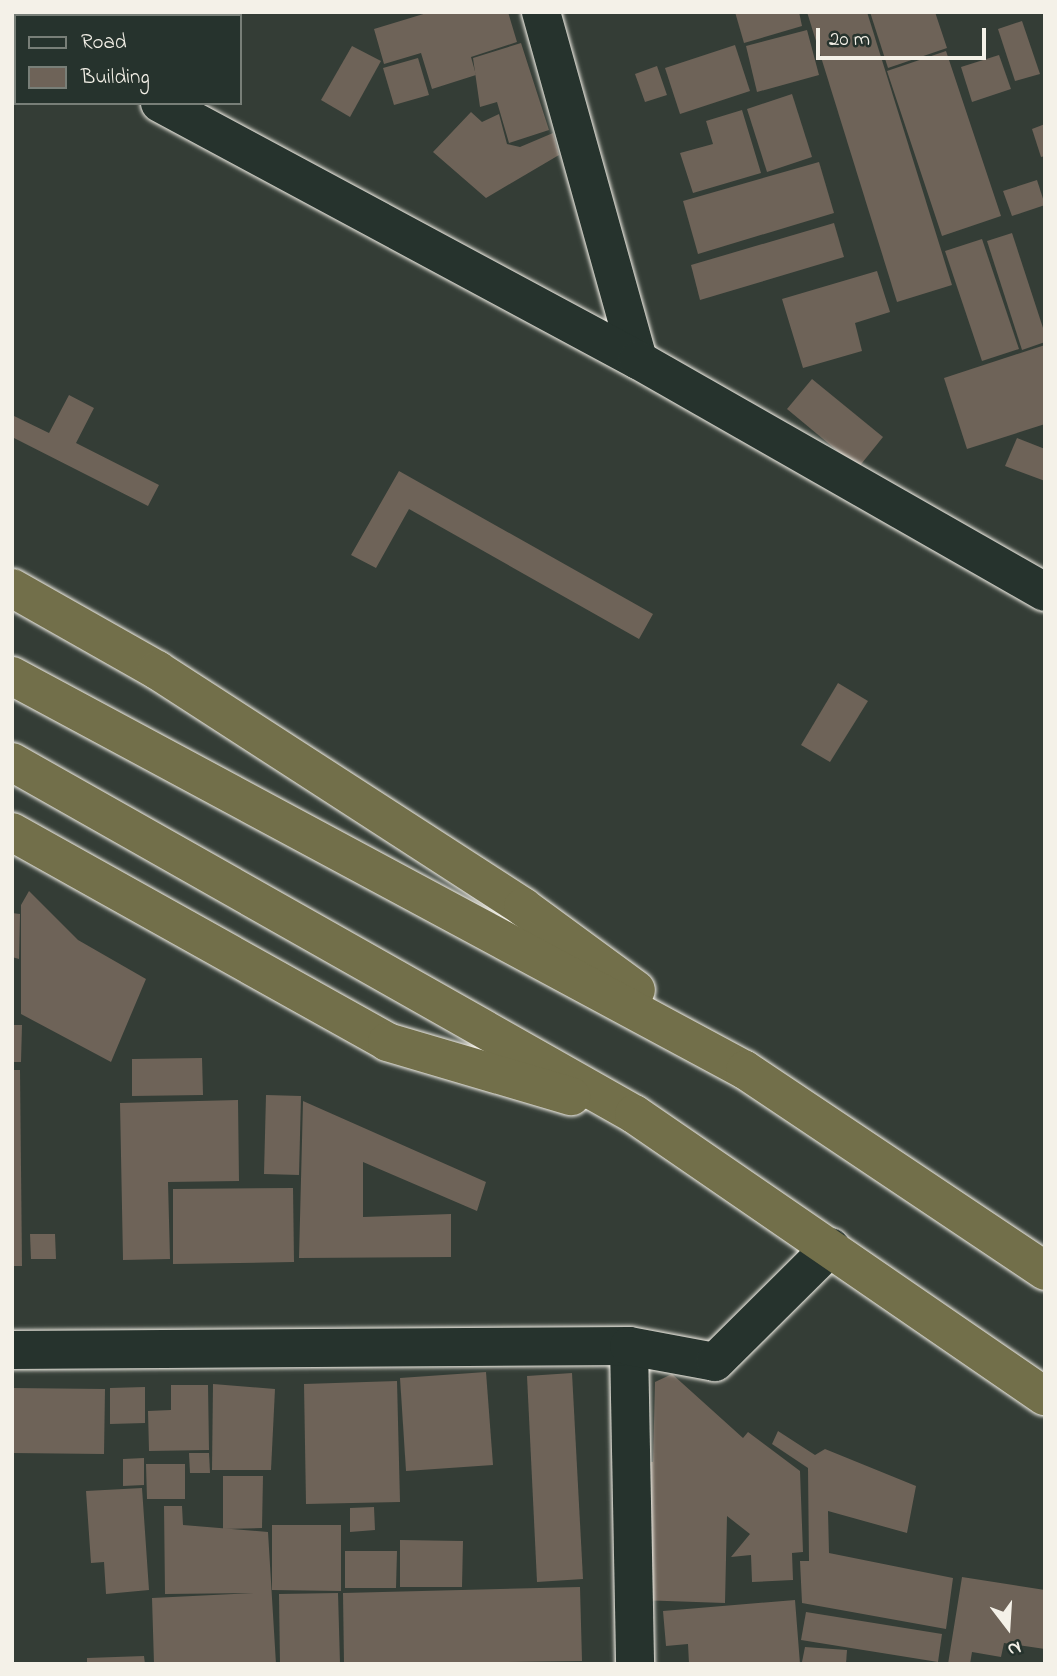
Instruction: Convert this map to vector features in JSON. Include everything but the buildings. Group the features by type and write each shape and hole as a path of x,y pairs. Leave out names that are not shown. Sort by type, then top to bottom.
{"highway":[{"path":"12,588 157,670 523,907 745,1070 1045,1271"},
{"path":"12,676 113,733 745,1070"},
{"path":"12,762 634,1114 1045,1396"},
{"path":"12,832 387,1042 634,1114"}],"street":[{"path":"541,12 638,360"},
{"path":"164,105 638,360 1045,592"},
{"path":"12,1350 629,1346 715,1362 831,1247"},
{"path":"629,1346 635,1664"}]}
